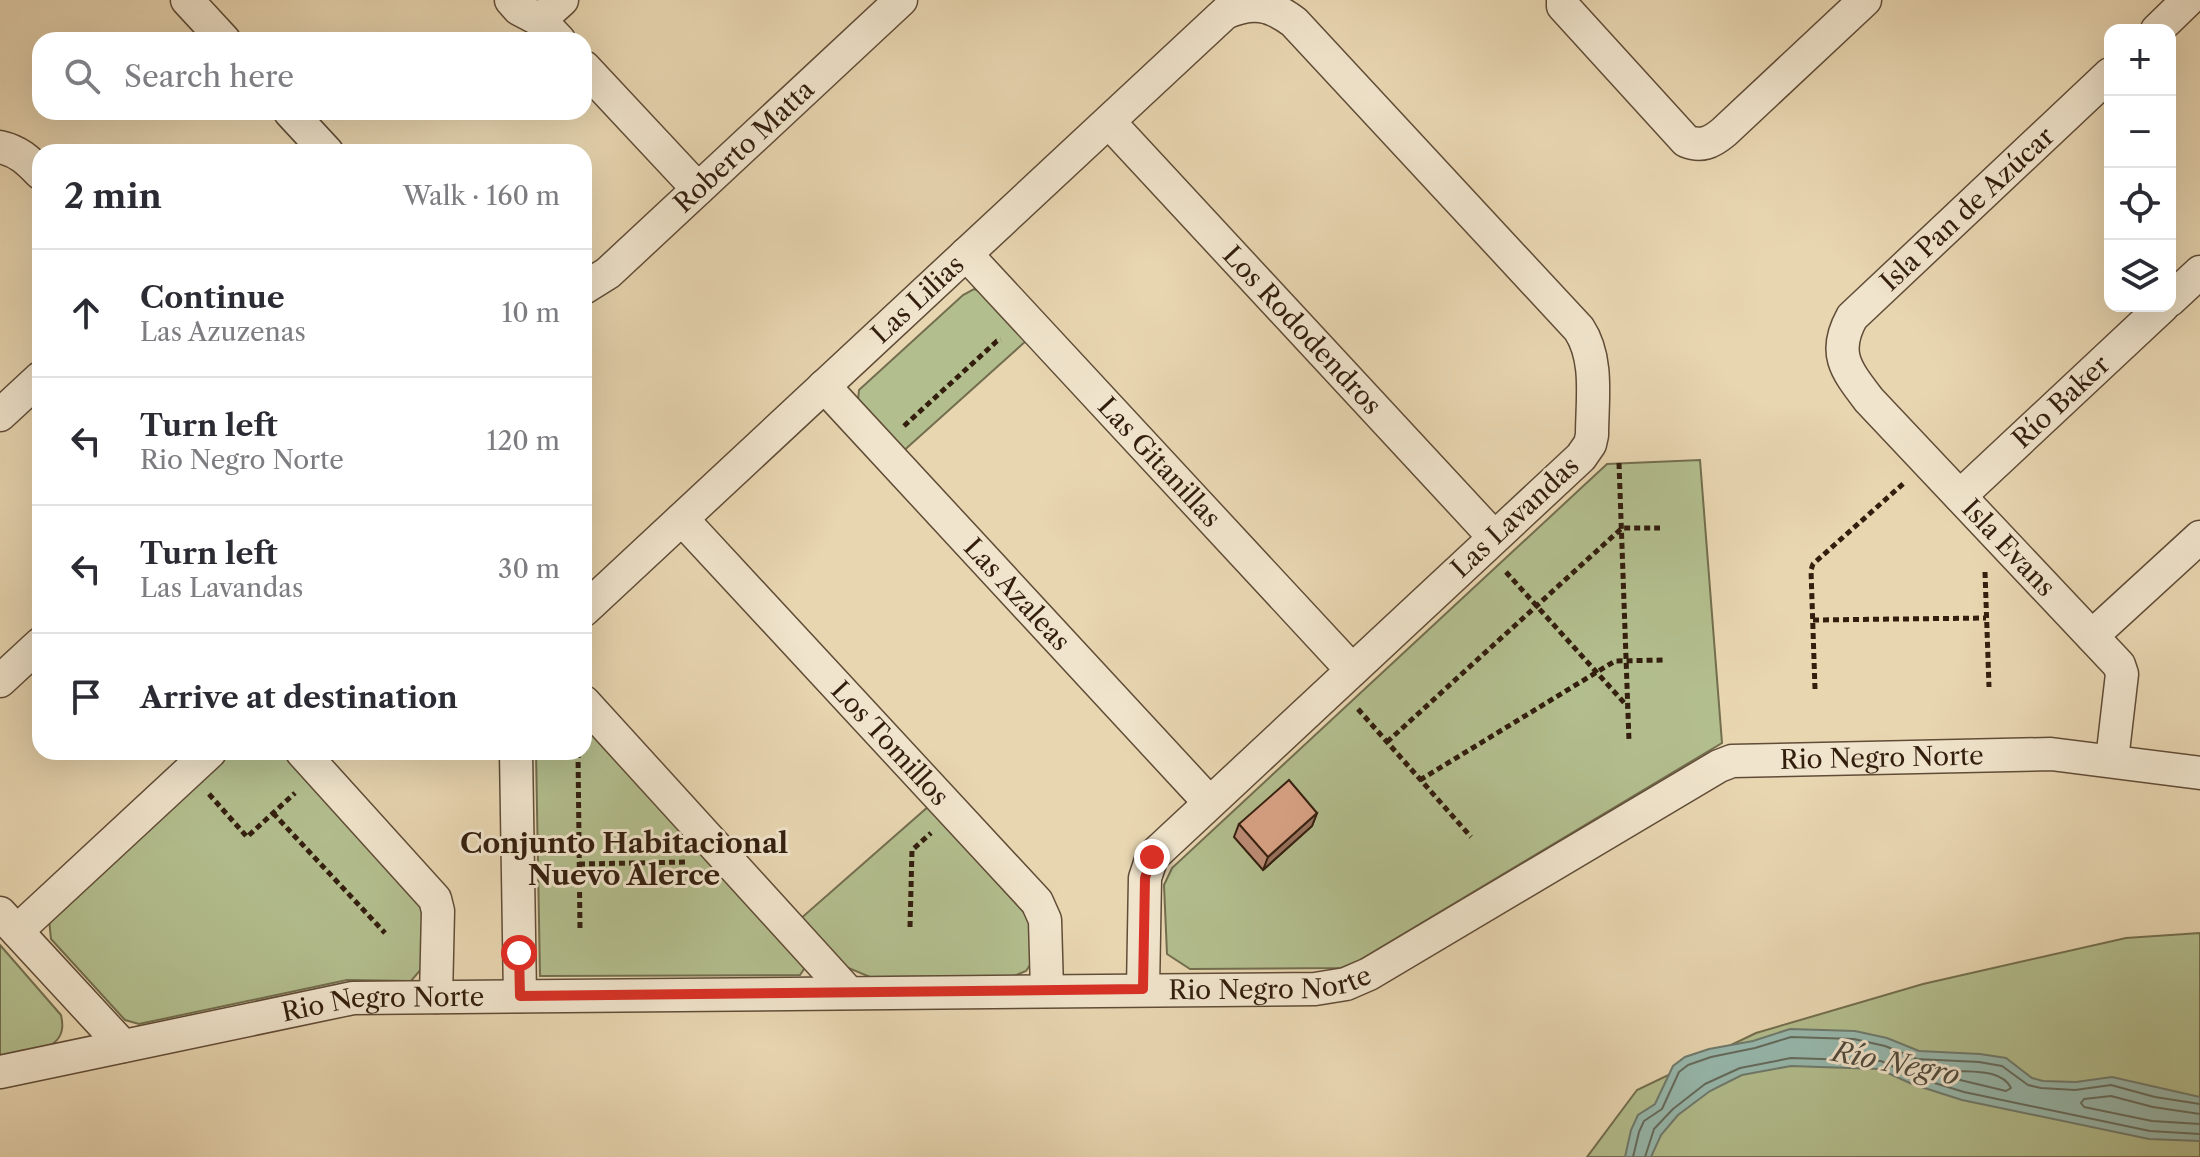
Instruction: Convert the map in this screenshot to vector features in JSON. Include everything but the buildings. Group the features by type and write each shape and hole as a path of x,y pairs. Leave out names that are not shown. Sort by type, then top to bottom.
{"street":[{"path":"187,0 217,32"},
{"path":"511,0 519,9 554,20"},
{"name":"Roberto Matta","path":"592,283 608,273 901,0"},
{"path":"1563,0 1563,6 1686,141 1695,145 1713,141 1865,0"},
{"path":"2163,24 2188,0"},
{"name":"Las Lilias","path":"592,603 1225,13 1247,5 1261,6"},
{"name":"Las Lavandas","path":"1143,989 1145,878 1149,863 1158,851 1581,457 1592,435 1590,354 1579,329 1294,22 1261,6"},
{"path":"592,76 698,189"},
{"name":"Isla Pan de Azúcar","path":"1842,354 1844,331 1852,317 2104,80"},
{"path":"297,120 320,144"},
{"name":"Los Rododendros","path":"1109,122 1489,542"},
{"path":"0,147 15,151 32,165"},
{"name":"Las Gitanillas","path":"966,254 1344,677"},
{"path":"2176,294 2200,272"},
{"name":"Río Baker","path":"1960,496 2157,312"},
{"name":"Isla Evans","path":"1842,354 1851,378 1869,400 2119,665 2122,674 2112,760"},
{"path":"0,415 32,385"},
{"name":"Las Azaleas","path":"824,386 1209,802"},
{"name":"Los Tomillos","path":"682,519 1042,910 1047,990"},
{"path":"2092,636 2200,537"},
{"path":"0,681 32,651"},
{"path":"592,711 848,992"},
{"name":"Rio Negro Norte","path":"0,1072 353,998 1315,989 1346,984 1369,974 1732,761 2051,754 2200,773"},
{"path":"516,760 520,996"},
{"path":"123,1046 8,922 200,762"},
{"path":"310,762 435,899 438,911 436,997"}],"path":[{"path":"880,448 997,341 1036,330"},
{"path":"1592,435 1618,441 1629,741"},
{"path":"1815,689 1813,564 1927,462"},
{"path":"1983,521 1989,687"},
{"path":"1387,742 1622,528 1660,528"},
{"path":"1489,542 1536,605 1628,707"},
{"path":"1813,620 1986,618"},
{"path":"1420,780 1615,661 1665,660"},
{"path":"1344,677 1387,742 1471,837"},
{"path":"578,760 580,931"},
{"path":"200,762 247,837 273,813 310,762"},
{"path":"910,927 912,850 954,812"},
{"path":"273,813 385,933"},
{"path":"579,864 729,861"}],"green space":[{"path":"974,289 984,293 1027,340 900,454 858,400 859,390 963,295"},
{"path":"1700,460 1722,743 1358,961 1341,968 1190,969 1167,954 1164,885 1172,868 1607,464"},
{"path":"592,723 806,966 800,975 540,976 536,760 592,760"},
{"path":"219,760 293,760 429,909 428,961 411,981 347,980 139,1024 125,1020 51,939 49,919"},
{"path":"929,806 1029,918 1034,959 1026,971 1014,976 870,977 834,962 799,920"},
{"path":"2200,933 2200,1157 1587,1157 1637,1090 1756,1033 1923,984 2126,938"},
{"path":"0,945 61,1015 62,1025 59,1037 46,1048 0,1058"}],"water":[{"name":"Río Negro","path":"1790,1029 1855,1031 1887,1038 1919,1051 2006,1058 2032,1078 2043,1081 2076,1082 2112,1077 2200,1097 2200,1141 2149,1139 1962,1100 1912,1084 1879,1069 1791,1066 1742,1075 1710,1091 1678,1115 1661,1135 1651,1157 1625,1157 1638,1115 1655,1104 1673,1066 1685,1057 1709,1049 1753,1041"}],"district":[{"name":"Conjunto Habitacional Nuevo Alerce","path":"624,859"}],"route":[{"path":"519,953 520,996 1143,989 1145,878 1152,857"}]}
